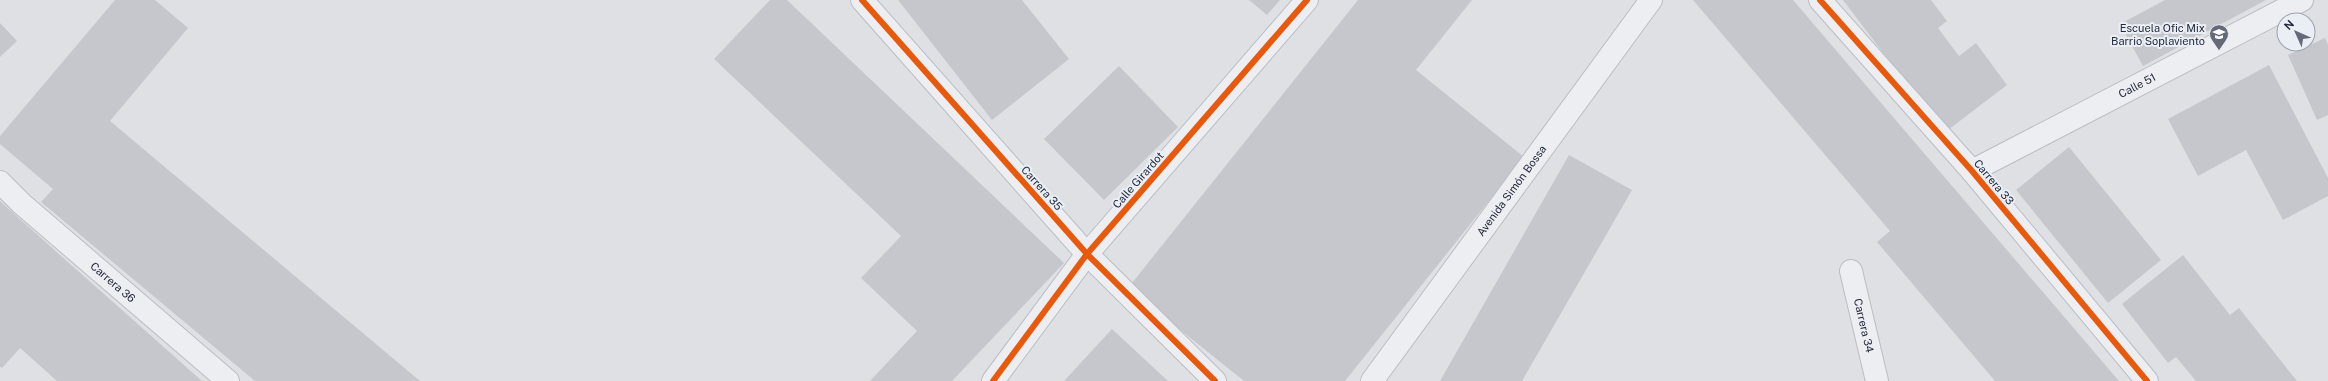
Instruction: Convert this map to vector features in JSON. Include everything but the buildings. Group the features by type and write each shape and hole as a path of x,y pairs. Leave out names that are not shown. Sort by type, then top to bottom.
{"street":[{"name":"Carrera 35","path":"862,0 1087,254 1215,381"},
{"name":"Calle Girardot","path":"993,381 1087,254 1307,0"},
{"name":"Avenida Simón Bossa","path":"1372,381 1651,0"},
{"name":"Carrera 33","path":"1820,0 1972,171 2148,381"},
{"name":"Calle 51","path":"1972,171 2302,0"},
{"name":"Carrera 36","path":"0,182 22,204 228,381"},
{"name":"Carrera 34","path":"1851,271 1877,381"}],"cycle path":[{"path":"862,0 1087,254 1215,381"},
{"path":"993,381 1087,254 1307,0"},
{"path":"1820,0 1972,171 2147,381"}],"place":[{"name":"Escuela Ofic Mix Barrio Soplaviento","path":"2219,51"}]}
